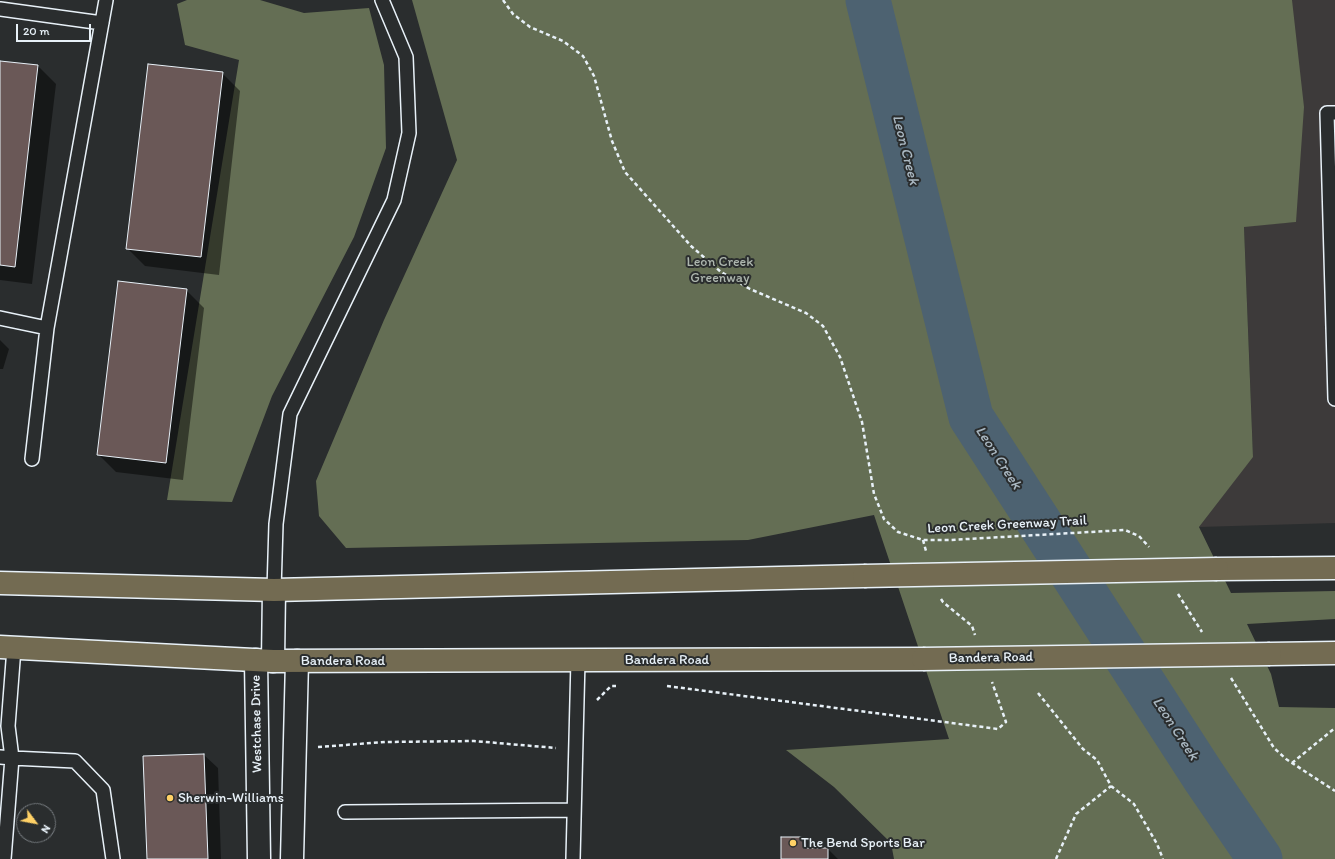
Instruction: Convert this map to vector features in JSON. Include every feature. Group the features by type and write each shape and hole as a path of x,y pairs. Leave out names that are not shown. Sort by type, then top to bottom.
{"main road":[{"path":"0,583 274,590 864,576 1335,568"},
{"name":"Bandera Road","path":"7,647 264,661 923,659 1335,652"}],"street":[{"name":"Westchase Drive","path":"259,859 264,661 274,590"},
{"path":"292,859 296,661"}],"lane":[{"path":"32,459 47,328 106,0"},
{"path":"274,590 276,524 290,414 394,200 409,132 406,57 382,0"},
{"path":"0,9 102,23"},
{"path":"1335,113 1327,113 1335,399"},
{"path":"0,318 47,328"},
{"path":"4,859 8,726 7,647"},
{"path":"573,859 578,660"},
{"path":"6,758 75,761 103,790 113,859"},
{"path":"345,812 574,810"}],"path":[{"name":"Leon Creek Greenway Trail","path":"503,0 514,14 530,27 563,41 583,56 594,76 612,141 625,172 691,246 721,272 750,289 806,313 823,326 840,357 862,422 874,494 884,519 898,532 923,540 950,540 1098,530"},
{"path":"923,540 927,554"},
{"path":"940,596 943,602 972,626 977,641"},
{"path":"662,685 998,729 1006,722 990,678"},
{"path":"594,702 611,686 618,686"},
{"path":"1038,693 1083,749 1097,760 1111,786 1134,804 1157,844 1162,859"},
{"path":"1292,763 1335,728"},
{"path":"316,748 385,742 474,741 576,750"},
{"path":"1056,859 1076,814 1111,786"}],"shaded area":[{"path":"1289,0 1335,0 1335,523 1199,527 1253,456 1244,226 1296,222"}],"green space":[{"path":"187,0 260,0 304,13 369,8 384,65 386,148 354,237 272,396 232,502 167,500 239,60 185,45 177,4"},
{"name":"Leon Creek Greenway","path":"412,0 1292,0 1304,107 1296,222 1244,227 1253,457 1199,527 1231,593 1335,591 1335,619 1247,624 1271,674 1279,707 1335,708 1335,859 894,859 891,843 834,787 786,750 949,739 874,515 748,540 346,548 319,516 316,481 384,320 457,160"}],"building":[{"path":"0,61 38,65 15,267 0,265"},
{"path":"148,64 223,72 201,257 126,249"},
{"path":"118,281 187,289 166,463 97,455"},
{"path":"204,754 208,859 147,859 143,756"},
{"name":"The Bend Sports Bar","path":"781,837 804,837 804,848 828,848 828,859 781,859"}],"waterway":[{"name":"Leon Creek","path":"868,0 971,417 1204,777 1260,859"}],"place":[{"name":"Sherwin-Williams","path":"170,798"},
{"name":"The Bend Sports Bar","path":"793,843"}]}
